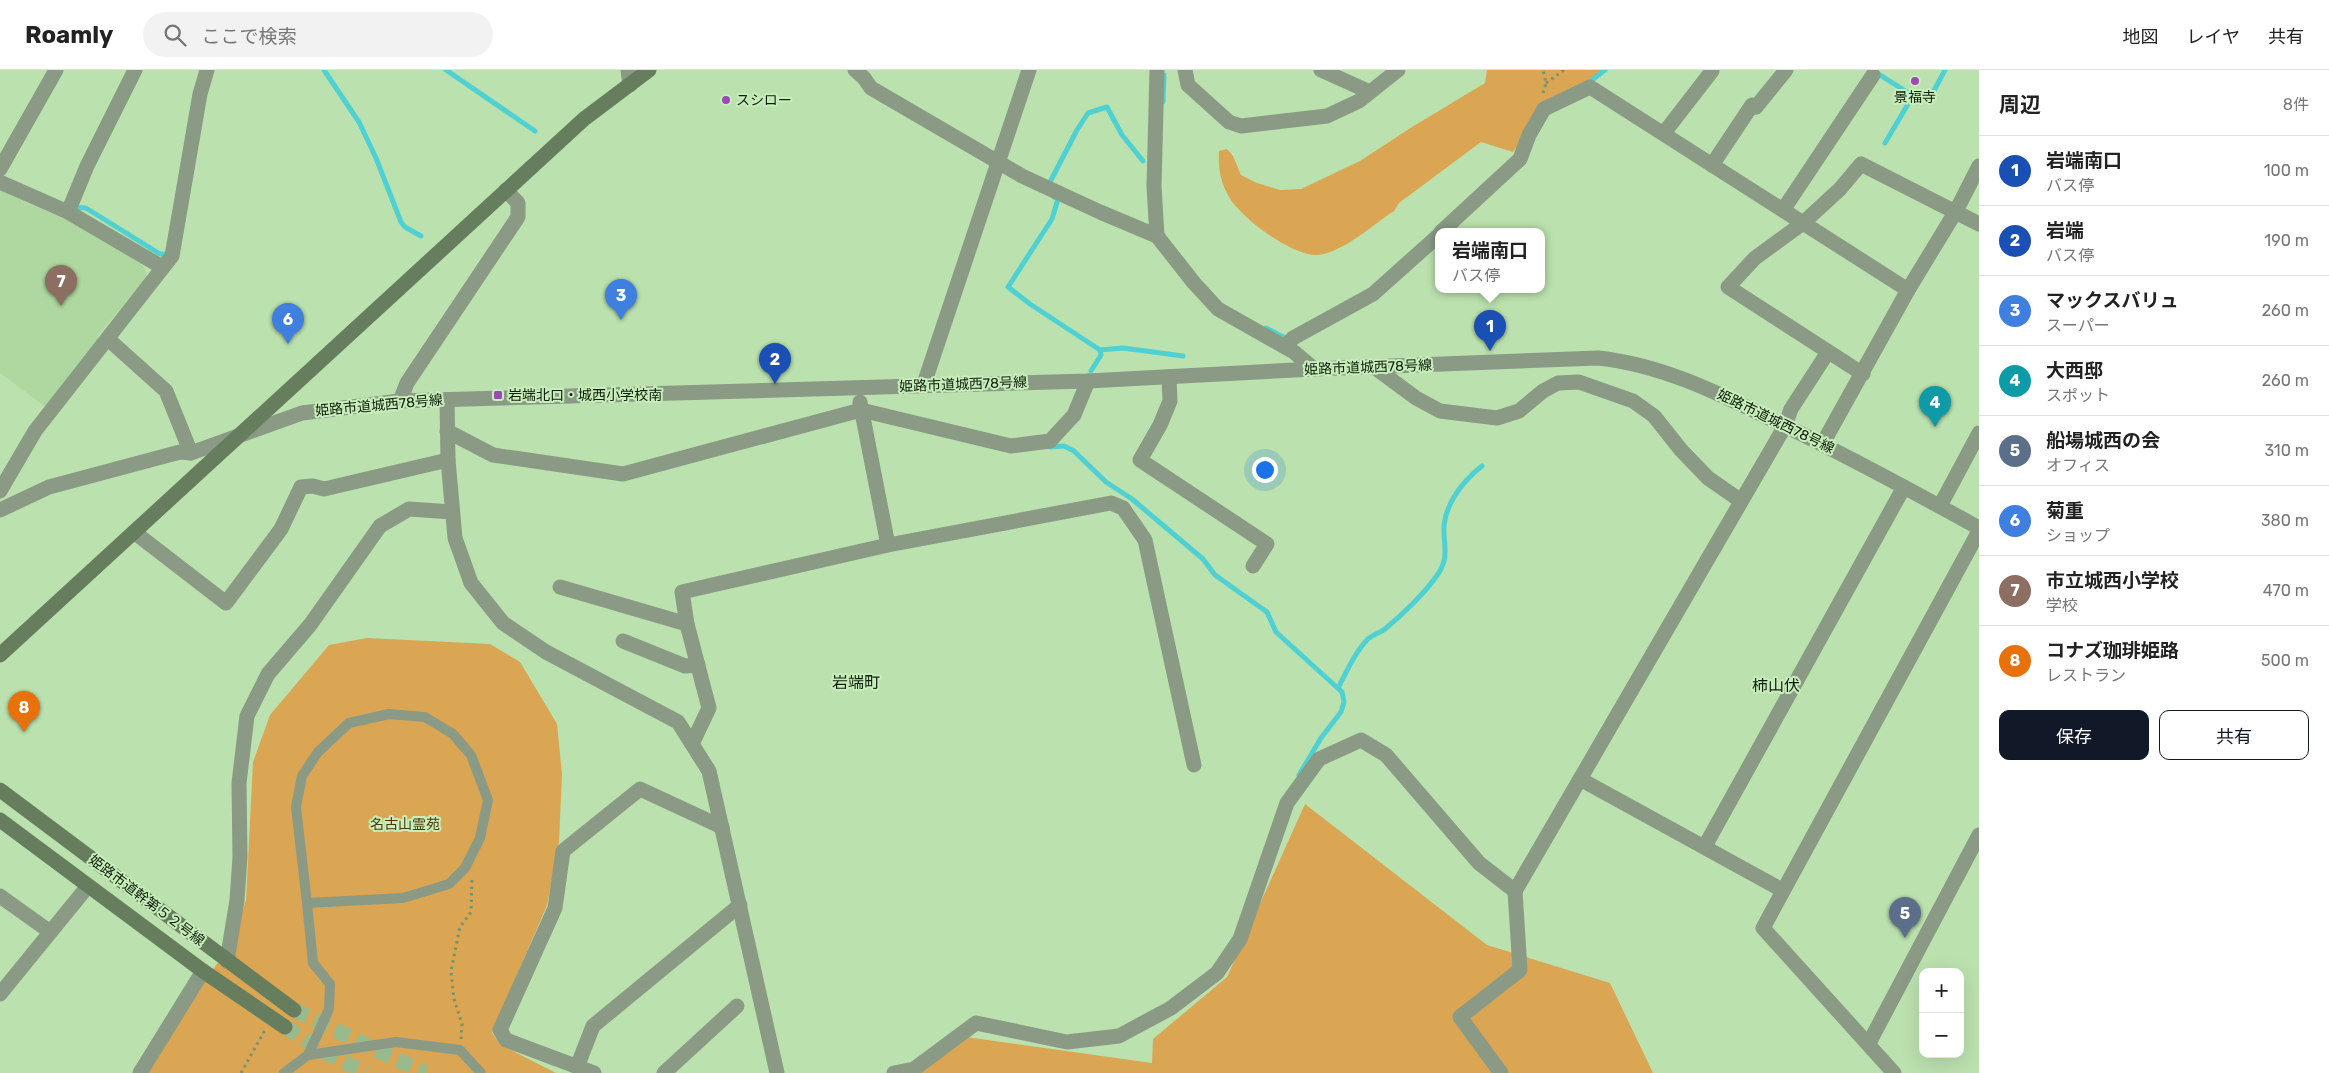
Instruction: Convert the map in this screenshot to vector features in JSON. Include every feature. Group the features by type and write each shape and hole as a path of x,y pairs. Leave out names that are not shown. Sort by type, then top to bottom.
{"street":[{"path":"0,169 56,70"},
{"path":"68,212 87,166 135,70"},
{"path":"0,491 35,431 172,256 200,94 208,70"},
{"path":"0,510 49,487 180,452 191,453 235,438 629,77 649,70"},
{"path":"855,70 871,88 1048,188 1157,236 1194,283 1218,308 1285,347 1314,369"},
{"path":"924,384 1029,70"},
{"path":"1157,70 1154,186 1157,236"},
{"path":"1185,70 1188,86 1228,122 1241,126 1327,116 1360,101 1398,70"},
{"path":"1321,70 1370,92"},
{"path":"1712,165 1752,105 1756,107 1786,70"},
{"path":"1664,134 1712,72"},
{"path":"1783,210 1873,75"},
{"path":"1445,228 1520,159 1529,135 1544,110 1590,87 1908,290"},
{"path":"1863,374 1728,287 1754,258 1803,223 1840,189 1861,164 1979,224"},
{"path":"1823,443 1908,290 1956,211 1979,166"},
{"path":"0,182 68,212 162,267"},
{"path":"400,401 407,383 518,217 518,204 506,190"},
{"path":"1285,347 1293,338 1373,294 1435,238"},
{"path":"108,339 166,391 191,453"},
{"path":"1501,1073 1460,1017 1520,970 1515,891 1785,426 1791,409 1828,352"},
{"name":"姫路市道城西78号線","path":"0,656 235,438 312,410 320,412 400,401 857,388 924,384 1088,381 1314,369 1598,358 1618,360 1699,384 1823,443 1940,506 1979,530"},
{"path":"1374,367 1416,398 1440,411 1497,418 1519,411 1543,391 1558,383 1579,382 1633,401 1654,416 1681,450 1708,478 1741,502"},
{"path":"1169,377 1170,400 1160,425 1140,460 1267,544 1253,566"},
{"path":"447,431 493,455 623,474 861,410 1011,446 1050,441 1074,415 1088,381"},
{"path":"857,388 888,545"},
{"path":"447,400 448,460 455,538 471,583 504,623 546,652 678,722 709,771 777,1073"},
{"path":"1940,506 1979,433"},
{"path":"134,532 226,603 281,529 301,487 314,486 324,489 448,460"},
{"path":"1705,846 1904,487"},
{"path":"692,744 709,708 682,592 888,545 1110,503 1123,508 1146,540 1194,765"},
{"path":"227,961 237,900 240,857 239,783 247,716 268,674 310,625 380,526 408,509 452,512"},
{"path":"1894,1073 1869,1043 1763,928 1979,530"},
{"path":"560,587 688,624"},
{"path":"623,640 685,666 698,665"},
{"path":"894,1073 914,1069 976,1023 1067,1042 1119,1036 1171,1008 1217,973 1240,939 1287,804 1319,759 1361,740 1386,755 1480,863 1515,891"},
{"path":"1580,779 1782,890"},
{"path":"594,1073 506,1040 500,1030 555,908 563,850 640,788 722,827"},
{"name":"姫路市道幹第５２号線","path":"0,790 294,1010"},
{"name":"姫路市道幹第５２号線","path":"0,820 203,971 285,1027"},
{"path":"1869,1043 1979,835"},
{"path":"0,994 49,931 88,886"},
{"path":"0,896 49,931"},
{"path":"577,1067 593,1026 740,905"},
{"path":"140,1073 203,971"},
{"path":"664,1073 737,1006"}],"lane":[{"path":"307,903 402,898 449,884 465,868 480,838 488,800 471,755 453,734 425,717 389,714 349,723 318,752 302,776 296,807 313,963 330,984 329,1009 308,1055"},
{"path":"284,1073 308,1055 396,1042 460,1050 481,1073"}],"path":[{"path":"1546,83 1564,70"},
{"path":"460,1050 462,1024 454,999 451,971 460,927 471,912 473,900 472,876 465,868"},
{"path":"241,1073 272,1018"}],"shaded area":[{"path":"0,188 26,203 76,223 142,264 148,276 98,335 97,346 46,407 0,373"}],"green space":[{"path":"1487,70 1608,70 1592,83 1546,106 1513,152 1481,142 1399,203 1394,211 1358,237 1327,253 1318,255 1307,254 1281,243 1243,214 1225,190 1220,173 1219,151 1227,149 1233,156 1241,175 1257,183 1280,190 1301,189 1360,161 1485,83"},
{"name":"名古山霊苑","path":"367,638 490,644 520,662 557,724 562,774 559,842 547,905 492,1033 501,1045 556,1073 147,1073 194,995 231,945 246,900 253,762 270,715 329,645"},
{"path":"1305,804 1487,945 1610,983 1653,1073 907,1073 959,1036 1152,1063 1153,1039 1227,977"}],"waterway":[{"path":"324,70 359,122 376,158 401,222 405,227 421,236"},
{"path":"446,70 535,131"},
{"path":"1592,80 1605,70"},
{"path":"1885,143 1911,99 1915,97 1930,98 1945,70"},
{"path":"1875,72 1915,97"},
{"path":"1163,102 1164,75"},
{"path":"1049,184 1088,113 1107,107 1122,135 1143,161"},
{"path":"1054,197 1058,199 1052,219 1008,287 1030,304 1100,350 1101,355 1091,371"},
{"path":"73,207 86,208 160,254 169,254"},
{"path":"1266,328 1289,340"},
{"path":"1100,350 1123,348 1183,356"},
{"path":"1050,447 1064,446 1074,451 1106,482 1132,499 1203,559 1215,575 1267,612 1276,632 1342,692 1344,702 1341,712 1321,738 1299,775"},
{"path":"1338,688 1363,644 1370,637 1385,629 1406,610 1427,588 1442,568 1445,556 1444,526 1448,508 1457,492 1482,466"}],"tunnel":[{"path":"294,1010 425,1073"},
{"path":"285,1027 328,1054 366,1073"}],"place":[{"name":"景福寺","path":"1915,81"},
{"name":"スシロー","path":"726,100"},
{"name":"市立城西小学校","path":"61,306"},
{"name":"マックスバリュ","path":"621,320"},
{"name":"菊重","path":"288,344"},
{"name":"岩端南口","path":"1490,351"},
{"name":"岩端","path":"775,384"},
{"name":"岩端北口・城西小学校南","path":"498,395"},
{"name":"大西邸","path":"1935,427"},
{"name":"コナズ珈琲姫路","path":"24,732"},
{"name":"船場城西の会","path":"1905,938"}],"district":[{"name":"岩端町","path":"856,682"},
{"name":"柿山伏","path":"1776,685"}]}
